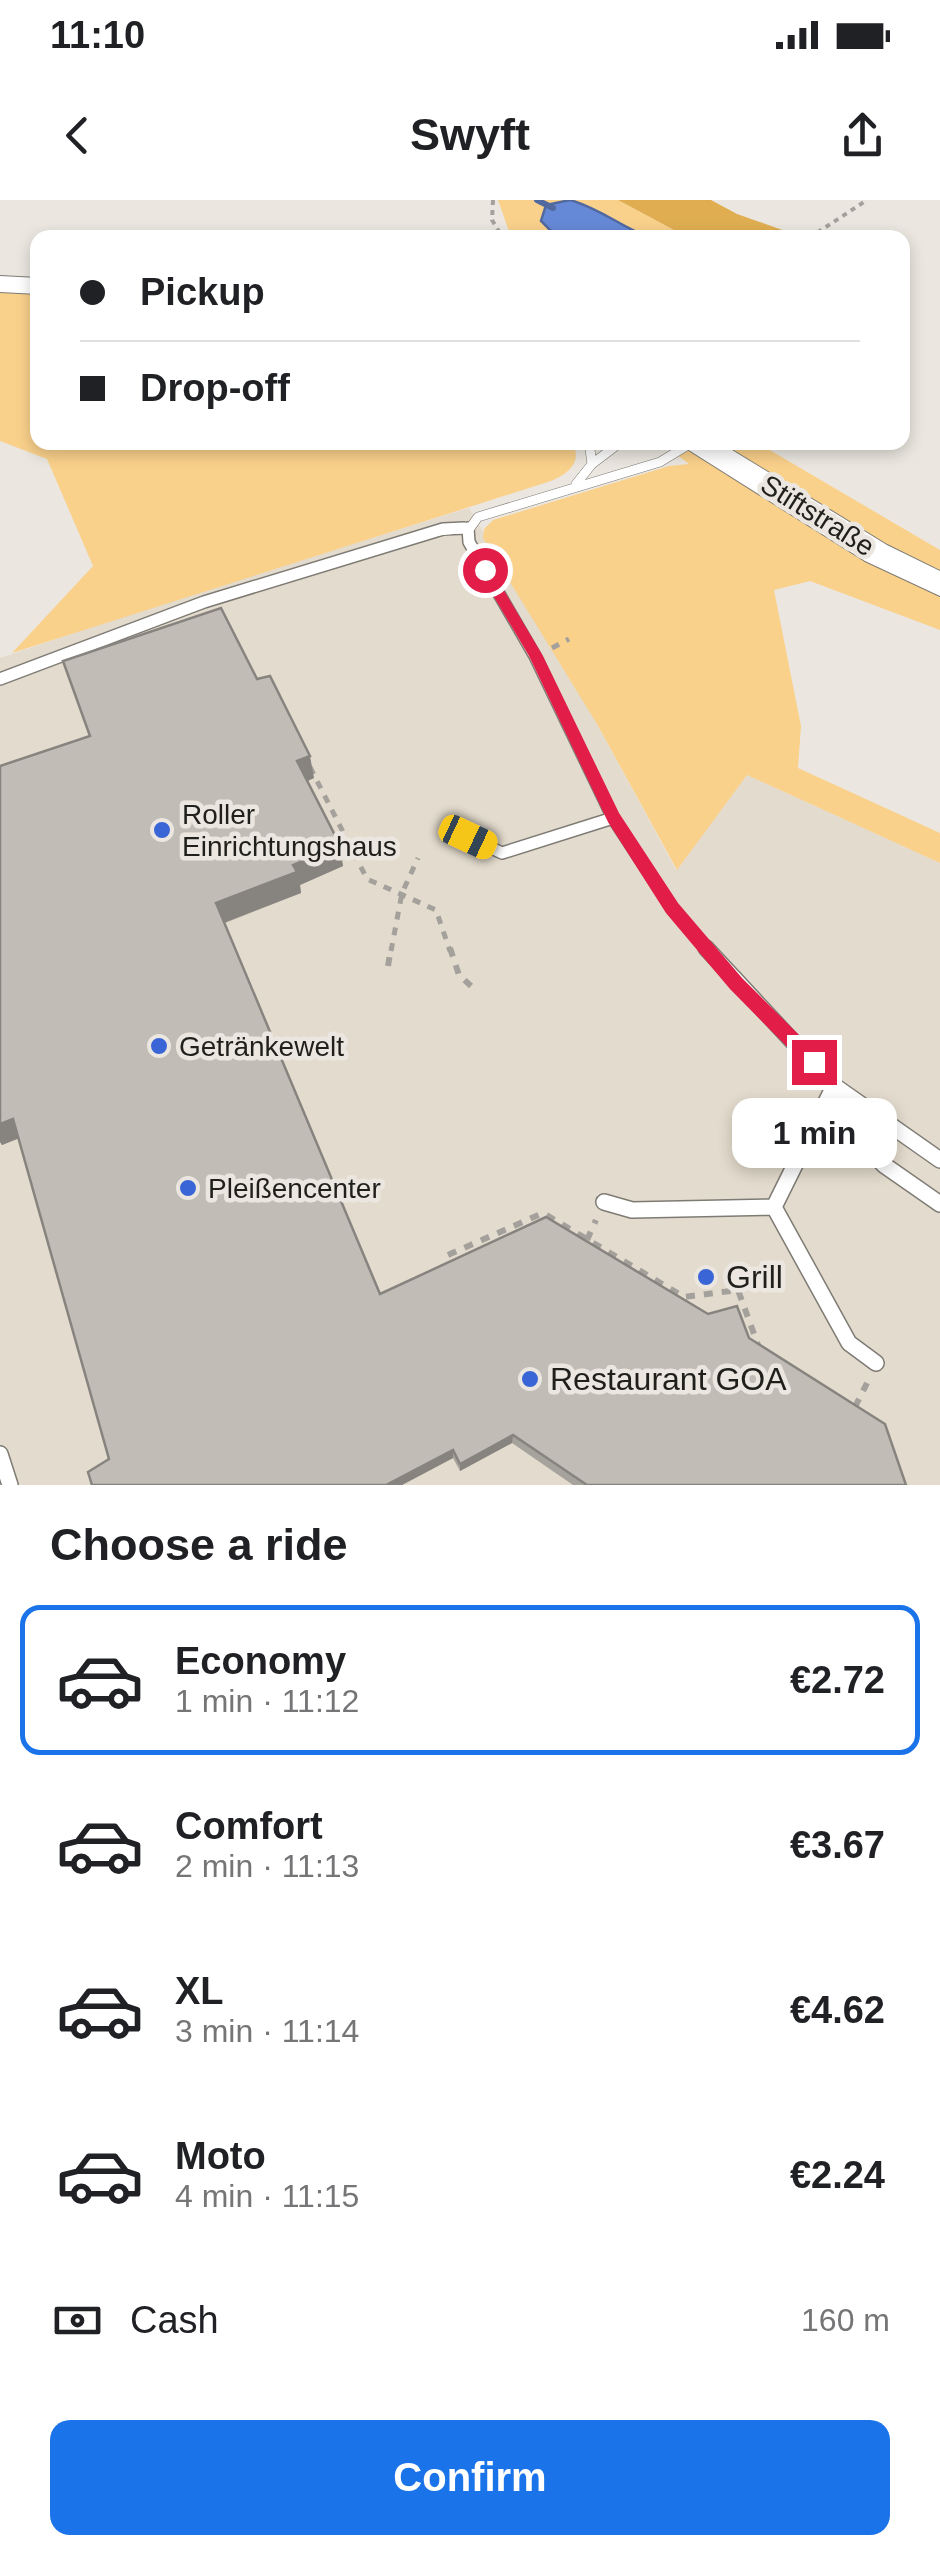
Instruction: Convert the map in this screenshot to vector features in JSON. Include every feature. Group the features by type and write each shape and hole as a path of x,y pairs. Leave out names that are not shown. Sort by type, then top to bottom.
{"main road":[{"path":"0,284 30,286"},
{"name":"Stiftstraße","path":"708,450 876,553 940,585"}],"lane":[{"path":"589,450 592,464"},
{"path":"575,485 592,464 610,450"},
{"path":"0,679 204,602 442,529 468,528 478,517 660,462 681,450"},
{"path":"468,528 469,542 536,656 613,818 672,908 736,984 834,1086 940,1160"},
{"path":"468,837 502,853 613,818"},
{"path":"834,1086 863,1143 884,1165 940,1204"},
{"path":"774,1207 834,1086"},
{"path":"604,1202 632,1210 774,1207"},
{"path":"774,1207 849,1342 876,1362"},
{"path":"0,1454 10,1485"}],"path":[{"path":"492,200 492,220 498,230"},
{"path":"821,230 867,200"},
{"path":"309,764 366,879 436,910 459,975 472,986"},
{"path":"388,966 402,893 418,858"},
{"path":"448,1255 542,1213 684,1298 738,1290 758,1346 774,1356"},
{"path":"674,1310 684,1298"},
{"path":"752,1357 758,1346"},
{"path":"839,1397 870,1416"}],"shaded area":[{"path":"498,200 618,200 674,230 509,230"},
{"path":"618,200 711,200 782,230 674,230"},
{"path":"0,291 30,293 30,450 575,450 576,455 568,470 551,481 12,653 93,566 47,459 0,441"},
{"path":"670,450 770,450 940,550 940,630 810,581 774,590 801,726 798,768 940,833 940,863 747,775 677,870 597,724 483,538 484,529 493,520 669,466 689,464"},
{"name":"Pleißencenter","path":"469,508 597,724 676,870 747,775 940,863 940,1485 0,1485 0,658"}],"water":[{"path":"570,200 632,230 550,230 541,221 546,205"}],"building":[{"name":"Pleißencenter","path":"221,608 257,679 270,676 310,756 297,761 340,845 293,865 297,872 216,903 380,1294 546,1217 708,1314 737,1306 749,1338 885,1424 906,1485 587,1485 513,1435 460,1464 453,1450 386,1485 92,1485 88,1472 109,1459 13,1119 0,1124 0,766 90,736 63,661"}],"waterway":[{"path":"537,200 553,208"}],"place":[{"name":"Roller Einrichtungshaus","path":"162,830"},
{"name":"Getränkewelt","path":"159,1046"},
{"name":"Pleißencenter","path":"188,1188"},
{"name":"Grill","path":"706,1277"},
{"name":"Restaurant GOA","path":"530,1379"}],"route":[{"path":"485,570 536,656 613,818 672,908 736,984 814,1062"}]}
